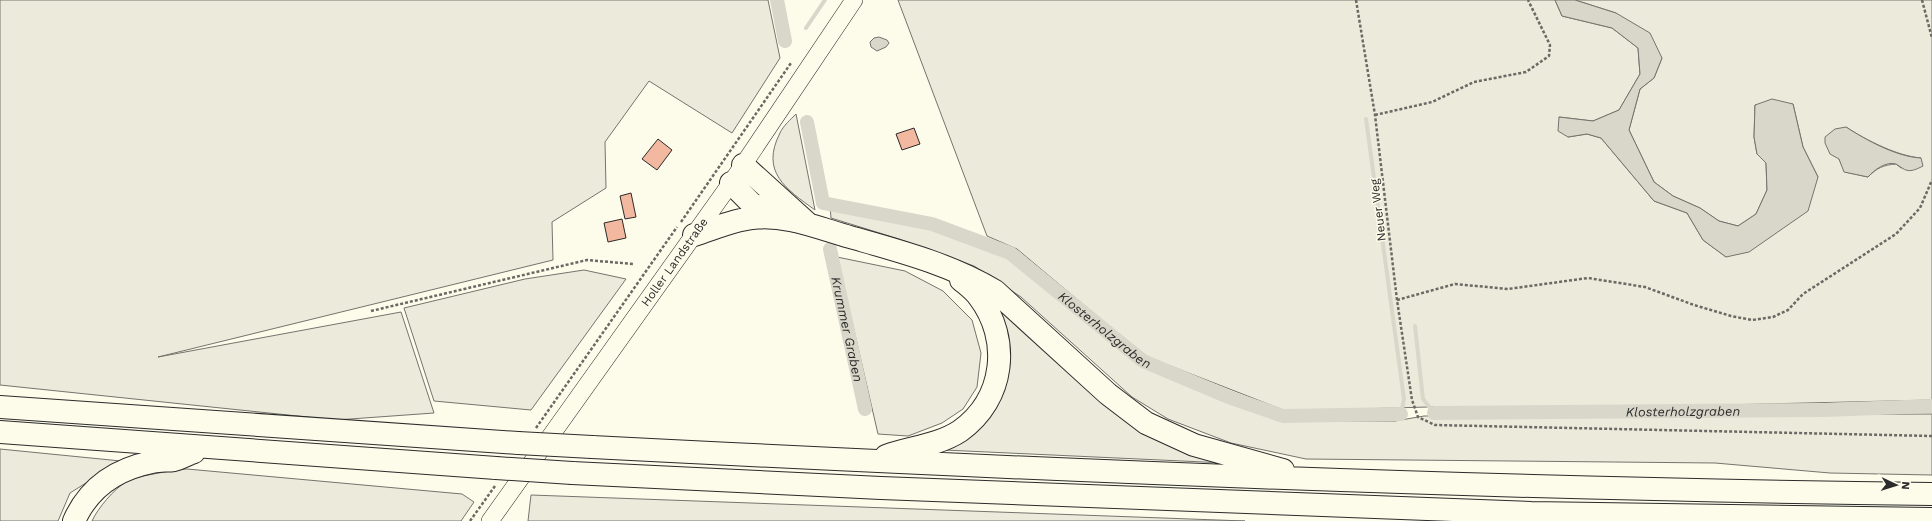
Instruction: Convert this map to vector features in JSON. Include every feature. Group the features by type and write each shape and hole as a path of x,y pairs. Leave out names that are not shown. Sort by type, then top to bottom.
{"highway":[{"path":"743,165 808,223"},
{"path":"731,183 751,203 779,219"},
{"path":"694,235 752,218 779,219 808,223 947,267 979,281 995,291 1108,394 1146,423 1194,445 1234,458 1270,465 1307,480"},
{"path":"871,462 899,451 930,445 960,430 981,409 991,394 998,377 1000,360 996,328 978,295 947,267"},
{"path":"0,407 525,437 592,447 871,462 1307,480 1533,487 1932,494"},
{"path":"0,432 205,448 496,475 572,473 881,488 1531,513 1932,519"},
{"path":"74,521 84,502 94,489 117,473 134,466 154,461 175,460 205,448"}],"main road":[{"name":"Holler Landstraße","path":"490,521 731,183 854,0"}],"path":[{"name":"Neuer Weg","path":"1356,0 1375,115 1412,400 1418,417 1435,425 1932,436"},
{"path":"1375,115 1432,102 1474,82 1526,72 1540,64 1549,56 1550,45 1528,0"},
{"path":"1922,0 1932,38"},
{"path":"525,437 795,58"},
{"path":"1398,300 1455,284 1508,289 1588,278 1645,287 1694,306 1731,316 1752,320 1773,317 1788,310 1803,294 1896,234 1920,208 1932,180"},
{"path":"371,311 587,260 633,264"},
{"path":"470,521 496,475"}],"shaded area":[{"path":"0,0 768,0 780,58 732,133 649,81 605,142 606,188 552,222 553,260 158,357 401,312 434,413 336,420 0,385"},
{"path":"898,0 1555,0 1562,16 1612,28 1638,48 1640,74 1619,110 1593,121 1559,117 1568,137 1587,134 1601,138 1654,201 1687,213 1703,240 1726,257 1818,177 1803,147 1793,104 1755,105 1754,137 1757,154 1766,163 1767,190 1756,214 1738,226 1719,221 1700,208 1673,196 1654,182 1629,130 1640,89 1654,78 1662,58 1616,13 1575,0 1932,0 1932,400 1639,407 1428,407 1286,411 1145,356 1017,249 987,236","holes":["1846,127 1892,151 1921,158 1901,168 1896,164 1884,166 1874,171 1868,177 1845,172 1839,159"]},
{"path":"1555,0 1575,0 1616,13 1650,33 1662,58 1654,78 1640,89 1629,130 1654,182 1673,196 1700,208 1719,221 1738,226 1756,214 1767,190 1766,163 1757,154 1754,137 1755,105 1772,99 1793,104 1803,147 1818,177 1808,211 1749,252 1726,257 1703,240 1687,213 1654,201 1601,138 1587,134 1568,137 1558,131 1559,117 1593,121 1619,110 1640,74 1638,48 1612,28 1562,16"},
{"path":"879,37 887,40 889,43 886,47 877,51 871,47 870,42 874,38"},
{"path":"796,114 815,210 794,195 786,187 779,178 773,159 775,147 781,130"},
{"path":"1846,127 1872,142 1892,151 1902,155 1921,158 1923,166 1910,171 1892,163 1877,169 1868,177 1844,172 1839,159 1830,154 1825,143 1825,137 1835,129"},
{"path":"830,206 930,227 1009,258 1143,367 1280,421 1395,421 1424,416 1932,414 1932,475 1830,473 1715,463 1306,459 1231,443 1168,419 1132,397 1021,297 974,266 899,239 831,218"},
{"path":"837,257 905,271 943,291 972,320 981,353 977,387 963,409 942,423 908,436 878,434"},
{"path":"584,270 626,279 531,410 434,401 404,308 525,279"},
{"path":"989,299 1054,351 1225,463 944,450 997,399"},
{"path":"0,449 121,461 70,493 58,521 0,521"},
{"path":"187,469 462,494 474,502 461,521 92,521 98,510 107,499 116,489 126,482 146,476"},
{"path":"531,495 1245,521 528,521"}],"building":[{"path":"914,128 920,144 902,150 896,134"},
{"path":"658,139 672,150 657,170 642,159"},
{"path":"631,193 636,217 625,219 620,196"},
{"path":"622,219 626,238 608,242 604,223"}],"waterway":[{"name":"Krummer Graben","path":"777,0 785,41"},
{"path":"806,28 825,0"},
{"path":"1366,119 1404,399 1401,414"},
{"name":"Klosterholzgraben","path":"807,122 823,203 932,224 1010,253 1143,361 1231,398 1283,416 1401,414"},
{"name":"Krummer Graben","path":"830,249 865,409"},
{"path":"1415,326 1423,399 1434,413"},
{"name":"Klosterholzgraben","path":"1434,413 1823,410 1932,406"}]}
